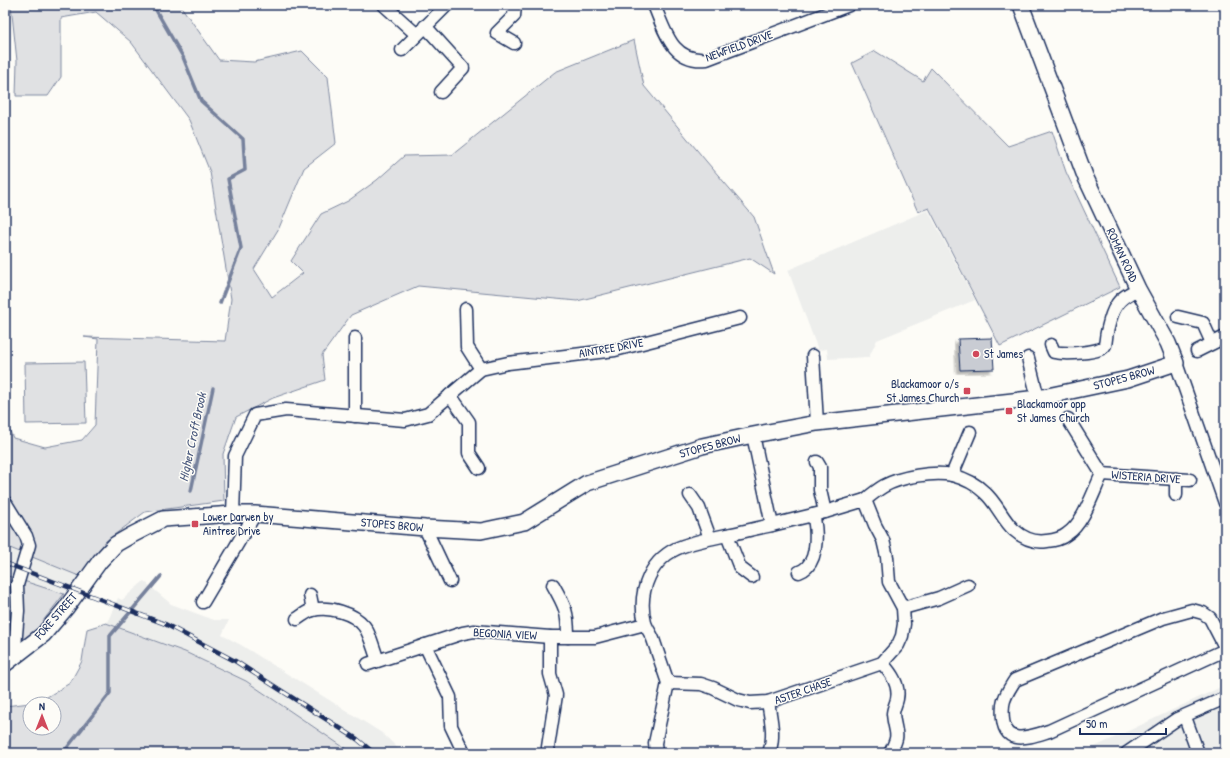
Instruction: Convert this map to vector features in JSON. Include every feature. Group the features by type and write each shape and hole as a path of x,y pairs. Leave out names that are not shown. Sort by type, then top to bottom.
{"main road":[{"name":"ROMAN ROAD","path":"1021,5 1085,176 1138,289 1168,344 1176,363"},
{"name":"STOPES BROW","path":"233,514 255,514 425,528 481,531 524,522 587,483 702,446 817,423 1038,398 1128,379 1176,363"},
{"name":"FORE STREET","path":"5,664 20,654 44,634 66,608 100,561 116,544 163,519 233,514"}],"street":[{"path":"384,5 421,30 463,68 441,92"},
{"path":"402,50 447,5"},
{"path":"514,43 497,33 514,16 515,5"},
{"name":"NEWFIELD DRIVE","path":"654,5 671,43 685,56 691,59 699,60 707,59 849,5"},
{"path":"1051,345 1054,352 1060,353 1094,351 1102,349 1105,345 1107,331 1116,305 1121,299 1138,289"},
{"path":"466,308 468,347 481,369"},
{"path":"1178,317 1203,323 1212,344"},
{"name":"AINTREE DRIVE","path":"233,514 235,456 255,415 286,410 405,420 428,414 481,369 508,362 615,350 740,318"},
{"path":"1197,351 1225,337"},
{"path":"355,338 355,416"},
{"path":"813,356 817,423"},
{"path":"1028,358 1038,398"},
{"name":"ROMAN ROAD","path":"1176,363 1220,473 1225,503"},
{"path":"450,395 469,422 469,453 480,468"},
{"name":"WISTERIA DRIVE","path":"1068,419 1102,474"},
{"path":"952,475 970,432"},
{"path":"753,435 772,525"},
{"path":"817,462 820,467 820,490 825,512"},
{"name":"WISTERIA DRIVE","path":"865,500 884,486 902,478 935,474 952,475 970,482 985,492 1007,523 1021,536 1032,541 1043,542 1058,539 1068,534 1078,523 1102,474"},
{"name":"WISTERIA DRIVE","path":"1102,474 1190,480"},
{"path":"1176,480 1176,495"},
{"path":"690,495 699,508 710,538"},
{"path":"656,753 655,743 668,682 652,638 645,624 642,603 645,583 653,568 673,550 682,546 710,538 825,512 865,500 883,540 887,557 888,582 903,608 904,624 902,636 892,653 882,663 891,672 897,685 898,696 893,714 897,728 897,739 890,753"},
{"path":"5,502 26,536 29,545 16,585 18,611 15,647 20,654"},
{"path":"203,602 255,514"},
{"path":"799,572 808,566 812,559 816,534 813,515"},
{"path":"425,528 450,581"},
{"path":"727,535 740,568 752,577"},
{"path":"553,585 566,610 568,620 568,637"},
{"path":"903,608 939,598 968,585"},
{"path":"297,619 313,610 310,596"},
{"name":"BEGONIA VIEW","path":"313,610 341,612 354,617 365,627 373,662 446,637 474,631 550,637 594,637 645,624"},
{"path":"1225,647 1210,618 1203,613 1192,610 1163,618 1015,680 1003,705 1003,725 1008,734 1015,737 1026,737 1049,731 1225,650"},
{"path":"549,753 548,747 556,695 550,674 550,637"},
{"path":"426,645 450,697 451,726 462,749"},
{"name":"ASTER CHASE","path":"668,682 701,684 738,700 750,703 768,702 882,663"},
{"path":"1127,753 1177,719 1225,698"},
{"path":"768,702 773,743 769,753"},
{"path":"1185,716 1198,753"}],"shaded area":[{"path":"11,5 180,5 219,60 254,62 302,51 328,77 336,143 304,168 279,228 254,269 272,297 303,273 291,261 321,214 348,201 377,180 404,156 452,155 555,72 634,40 644,86 754,217 774,274 750,258 577,301 418,286 351,315 322,355 325,380 273,398 236,417 223,454 224,501 145,512 106,541 79,576 5,546 5,420 13,438 45,447 82,440 95,425 98,339 84,337 225,341 231,299 210,172 189,120 131,42 96,12 61,18 61,77 48,96 16,96 17,61"},
{"path":"875,51 923,81 931,68 1008,146 1052,131 1066,172 1120,287 1000,346 929,208 918,212 852,63"},
{"path":"928,210 975,300 877,340 869,357 828,359 827,349 818,350 788,270"},
{"path":"84,362 86,423 26,424 25,363"},
{"path":"5,546 79,576 59,600 5,581"},
{"path":"5,575 64,594 32,635 5,653"},
{"path":"144,581 171,604 214,620 229,620 222,635 241,645 382,733 403,753 352,753 246,681 185,652 107,623 118,598 122,600"},
{"path":"106,623 185,652 246,681 352,753 5,753 5,706 22,704 22,736 62,736 62,696 49,696 70,683 82,661 87,629"},
{"path":"1225,685 1225,753 1082,753"}],"building":[{"name":"St James","path":"992,338 994,369 960,370 958,339"}],"waterway":[{"name":"Higher Croft Brook","path":"153,5 183,57 201,101 243,139 245,170 228,179 241,248 220,303"},
{"name":"Higher Croft Brook","path":"191,491 213,388"},
{"name":"Higher Croft Brook","path":"63,753 110,693 110,636 161,576"}],"railway":[{"path":"5,563 165,624 235,661 357,739 374,753"}],"place":[{"name":"St James","path":"976,354"},
{"name":"Blackamoor o/s St James Church","path":"967,391"},
{"name":"Blackamoor opp St James Church","path":"1009,411"},
{"name":"Lower Darwen by Aintree Drive","path":"195,524"}]}
